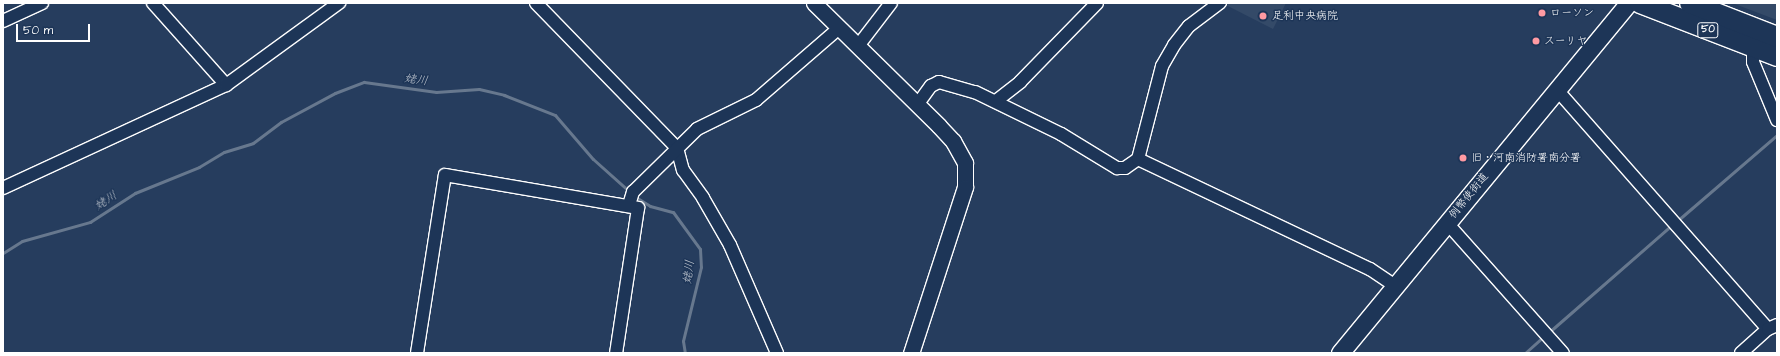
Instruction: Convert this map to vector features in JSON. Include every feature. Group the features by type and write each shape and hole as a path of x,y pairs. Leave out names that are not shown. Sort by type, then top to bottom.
{"highway":[{"name":"50","path":"1640,3 1777,56"},
{"name":"50","path":"1690,3 1777,37"}],"main road":[{"name":"例幣使街道","path":"1340,353 1558,91 1629,3"}],"street":[{"path":"3,20 42,3"},
{"path":"153,3 226,85"},
{"path":"3,188 226,85 339,3"},
{"path":"536,3 678,148 683,170 702,198 730,245 777,353"},
{"path":"814,3 953,141 965,163 966,174 959,208 911,353"},
{"path":"858,46 891,3"},
{"path":"996,101 1020,82 1096,3"},
{"path":"917,105 931,86 939,82 996,101 1061,134 1117,168 1125,168 1138,159 1162,66 1174,45 1189,26 1220,3"},
{"path":"629,205 633,192 697,129 756,100 839,28"},
{"path":"1752,47 1754,62 1777,120"},
{"path":"1558,91 1674,222 1772,327 1741,353"},
{"path":"1138,159 1370,269 1395,286"},
{"path":"417,353 445,175 629,205 638,208 616,353"},
{"path":"1447,223 1562,353"}],"shaded area":[{"name":"足利中央病院","path":"1222,3 1286,3 1273,29"},
{"path":"1732,3 1777,3 1777,20"}],"waterway":[{"name":"姥川","path":"3,253 22,241 90,222 135,193 199,167 224,152 253,143 281,122 335,93 364,82 436,92 479,89 504,95 555,115 593,159 630,192"},
{"path":"1677,221 1777,135"},
{"name":"姥川","path":"634,196 650,206 673,212 700,249 701,267 683,341 685,353"},
{"path":"1548,333 1672,225"},
{"path":"1525,353 1544,336"}],"place":[{"name":"ローソン","path":"1542,13"},
{"name":"足利中央病院","path":"1263,16"},
{"name":"スーリヤ","path":"1536,41"},
{"name":"旧・河南消防署南分署","path":"1463,158"}]}
